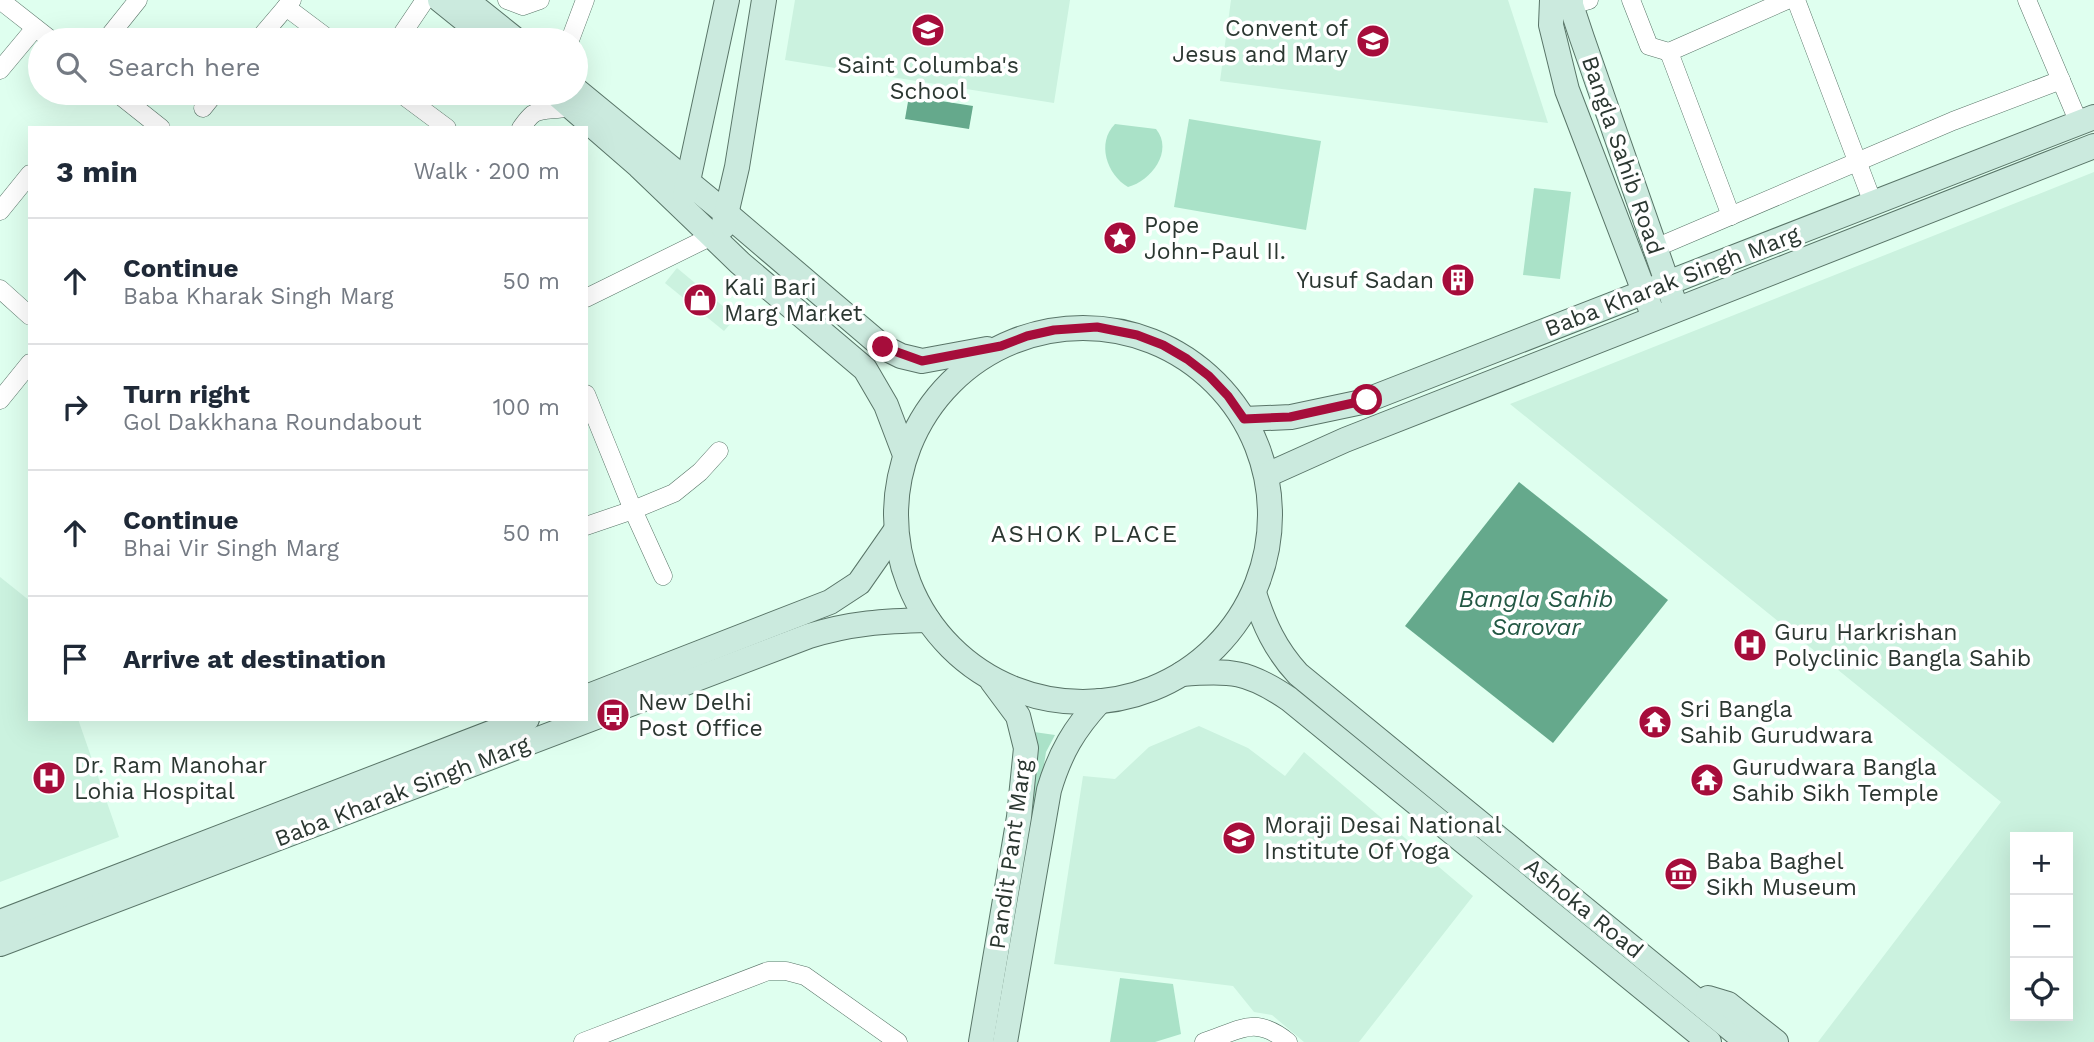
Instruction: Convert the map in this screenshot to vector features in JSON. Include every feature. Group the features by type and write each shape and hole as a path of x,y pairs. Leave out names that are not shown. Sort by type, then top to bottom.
{"main road":[{"path":"440,0 475,28"},
{"path":"466,0 501,28"},
{"path":"727,0 685,194 715,239 865,369 887,405 905,455"},
{"path":"715,239 727,215 764,0"},
{"name":"Bangla Sahib Road","path":"1571,1 1667,284 1666,314"},
{"name":"Bangla Sahib Road","path":"1571,1 1550,25 1567,90 1643,293 1666,314"},
{"path":"581,105 685,194 727,215 883,347 922,361 1001,346"},
{"name":"Baba Kharak Singh Marg","path":"1244,419 1290,417 1362,402 2086,120"},
{"name":"Baba Kharak Singh Marg","path":"1267,475 1345,440 2094,146"},
{"path":"1097,327 1137,335 1163,345 1209,376 1228,396 1244,419 1258,446 1267,475 1271,505 1270,535 1264,564 1254,593 1241,617 1224,639 1182,674 1142,692 1100,701 1077,702 1042,697 988,676 955,651 928,620 906,577 896,530 896,492 905,455 921,420 936,397 955,377 1001,346 1054,330 1097,327"},
{"path":"588,691 830,602 859,583 896,530"},
{"name":"Ashoka Road","path":"1254,593 1271,639 1298,674 1747,1042"},
{"name":"Baba Kharak Singh Marg","path":"588,720 843,625 928,620"},
{"name":"Ashoka Road","path":"1182,674 1214,671 1239,673 1257,679 1289,699 1709,1042"},
{"name":"Pandit Pant Marg","path":"988,676 1014,710 1025,740 1031,819 1005,1042"},
{"name":"Pandit Pant Marg","path":"981,1042 1031,819 1049,790 1062,751 1083,719 1100,701"},
{"name":"Baba Kharak Singh Marg","path":"0,922 522,721"},
{"name":"Baba Kharak Singh Marg","path":"0,944 586,721"},
{"path":"1687,992 1728,1004 1776,1042"}],"street":[{"path":"0,0 35,28"},
{"path":"116,28 138,0"},
{"path":"406,28 425,0"},
{"path":"507,0 523,6 540,0"},
{"path":"574,28 584,0"},
{"path":"1631,0 1649,46 1669,52 1752,7 1787,0"},
{"path":"1796,0 1872,203"},
{"path":"2027,0 2061,80 2086,120"},
{"path":"268,28 289,4 316,28"},
{"path":"0,70 28,36"},
{"path":"1669,52 1731,216"},
{"path":"1667,243 1953,121 2061,80"},
{"path":"132,105 158,126"},
{"path":"416,105 444,126"},
{"path":"523,126 533,114 541,110 552,111 561,105"},
{"path":"0,211 28,176"},
{"path":"588,297 715,239"},
{"path":"0,289 28,314"},
{"path":"0,400 28,365"},
{"path":"588,404 594,435 663,576"},
{"path":"588,525 674,493 700,472 719,450"},
{"path":"583,1042 768,971 786,971 805,976 898,1042"},
{"path":"1204,1042 1250,1027 1262,1026 1288,1042"}],"shaded area":[{"name":"Saint Columba's School","path":"795,0 1070,0 1054,103 785,60"},
{"name":"Convent of Jesus and Mary","path":"1231,0 1508,0 1548,123 1220,81"},
{"path":"1189,119 1321,141 1306,230 1174,207"},
{"path":"1115,124 1156,129 1161,138 1161,155 1152,172 1137,184 1128,187 1114,175 1106,158 1106,140"},
{"path":"2094,172 2094,1042 1818,1042 2001,802 1510,404"},
{"path":"1534,188 1571,192 1560,279 1523,275"},
{"name":"Kali Bari Marg Market","path":"677,268 736,317 724,331 665,283"},
{"name":"Dr. Ram Manohar Lohia Hospital","path":"0,577 28,599 28,721 79,721 119,837 0,882"},
{"name":"Moraji Desai National Institute Of Yoga","path":"1199,726 1248,748 1285,776 1304,752 1473,896 1359,1042 1304,1042 1272,1015 1254,1012 1233,986 1054,964 1083,776 1115,779 1149,747"},
{"path":"1034,732 1055,735 1046,752 1036,816 1029,815 1038,751"},
{"path":"1120,978 1173,984 1181,1034 1155,1042 1110,1042"}],"water":[{"path":"909,96 973,106 969,129 905,119"},
{"name":"Bangla Sahib Sarovar","path":"1519,482 1668,600 1553,743 1405,626"}],"place":[{"name":"Saint Columba's School","path":"928,30"},
{"name":"Convent of Jesus and Mary","path":"1373,41"},
{"name":"Pope John-Paul II.","path":"1120,238"},
{"name":"Yusuf Sadan","path":"1458,280"},
{"name":"Kali Bari Marg Market","path":"700,300"},
{"name":"Guru Harkrishan Polyclinic Bangla Sahib","path":"1750,645"},
{"name":"New Delhi Post Office","path":"613,715"},
{"name":"Sri Bangla Sahib Gurudwara","path":"1655,722"},
{"name":"Dr. Ram Manohar Lohia Hospital","path":"49,778"},
{"name":"Gurudwara Bangla Sahib Sikh Temple","path":"1707,780"},
{"name":"Moraji Desai National Institute Of Yoga","path":"1239,838"},
{"name":"Baba Baghel Sikh Museum","path":"1681,874"}],"district":[{"name":"ASHOK PLACE","path":"1085,534"}],"route":[{"path":"883,347 901,356 922,361 1001,346 1054,330 1097,327 1137,335 1163,345 1187,359 1209,376 1228,396 1244,419 1290,417 1367,400"}]}
